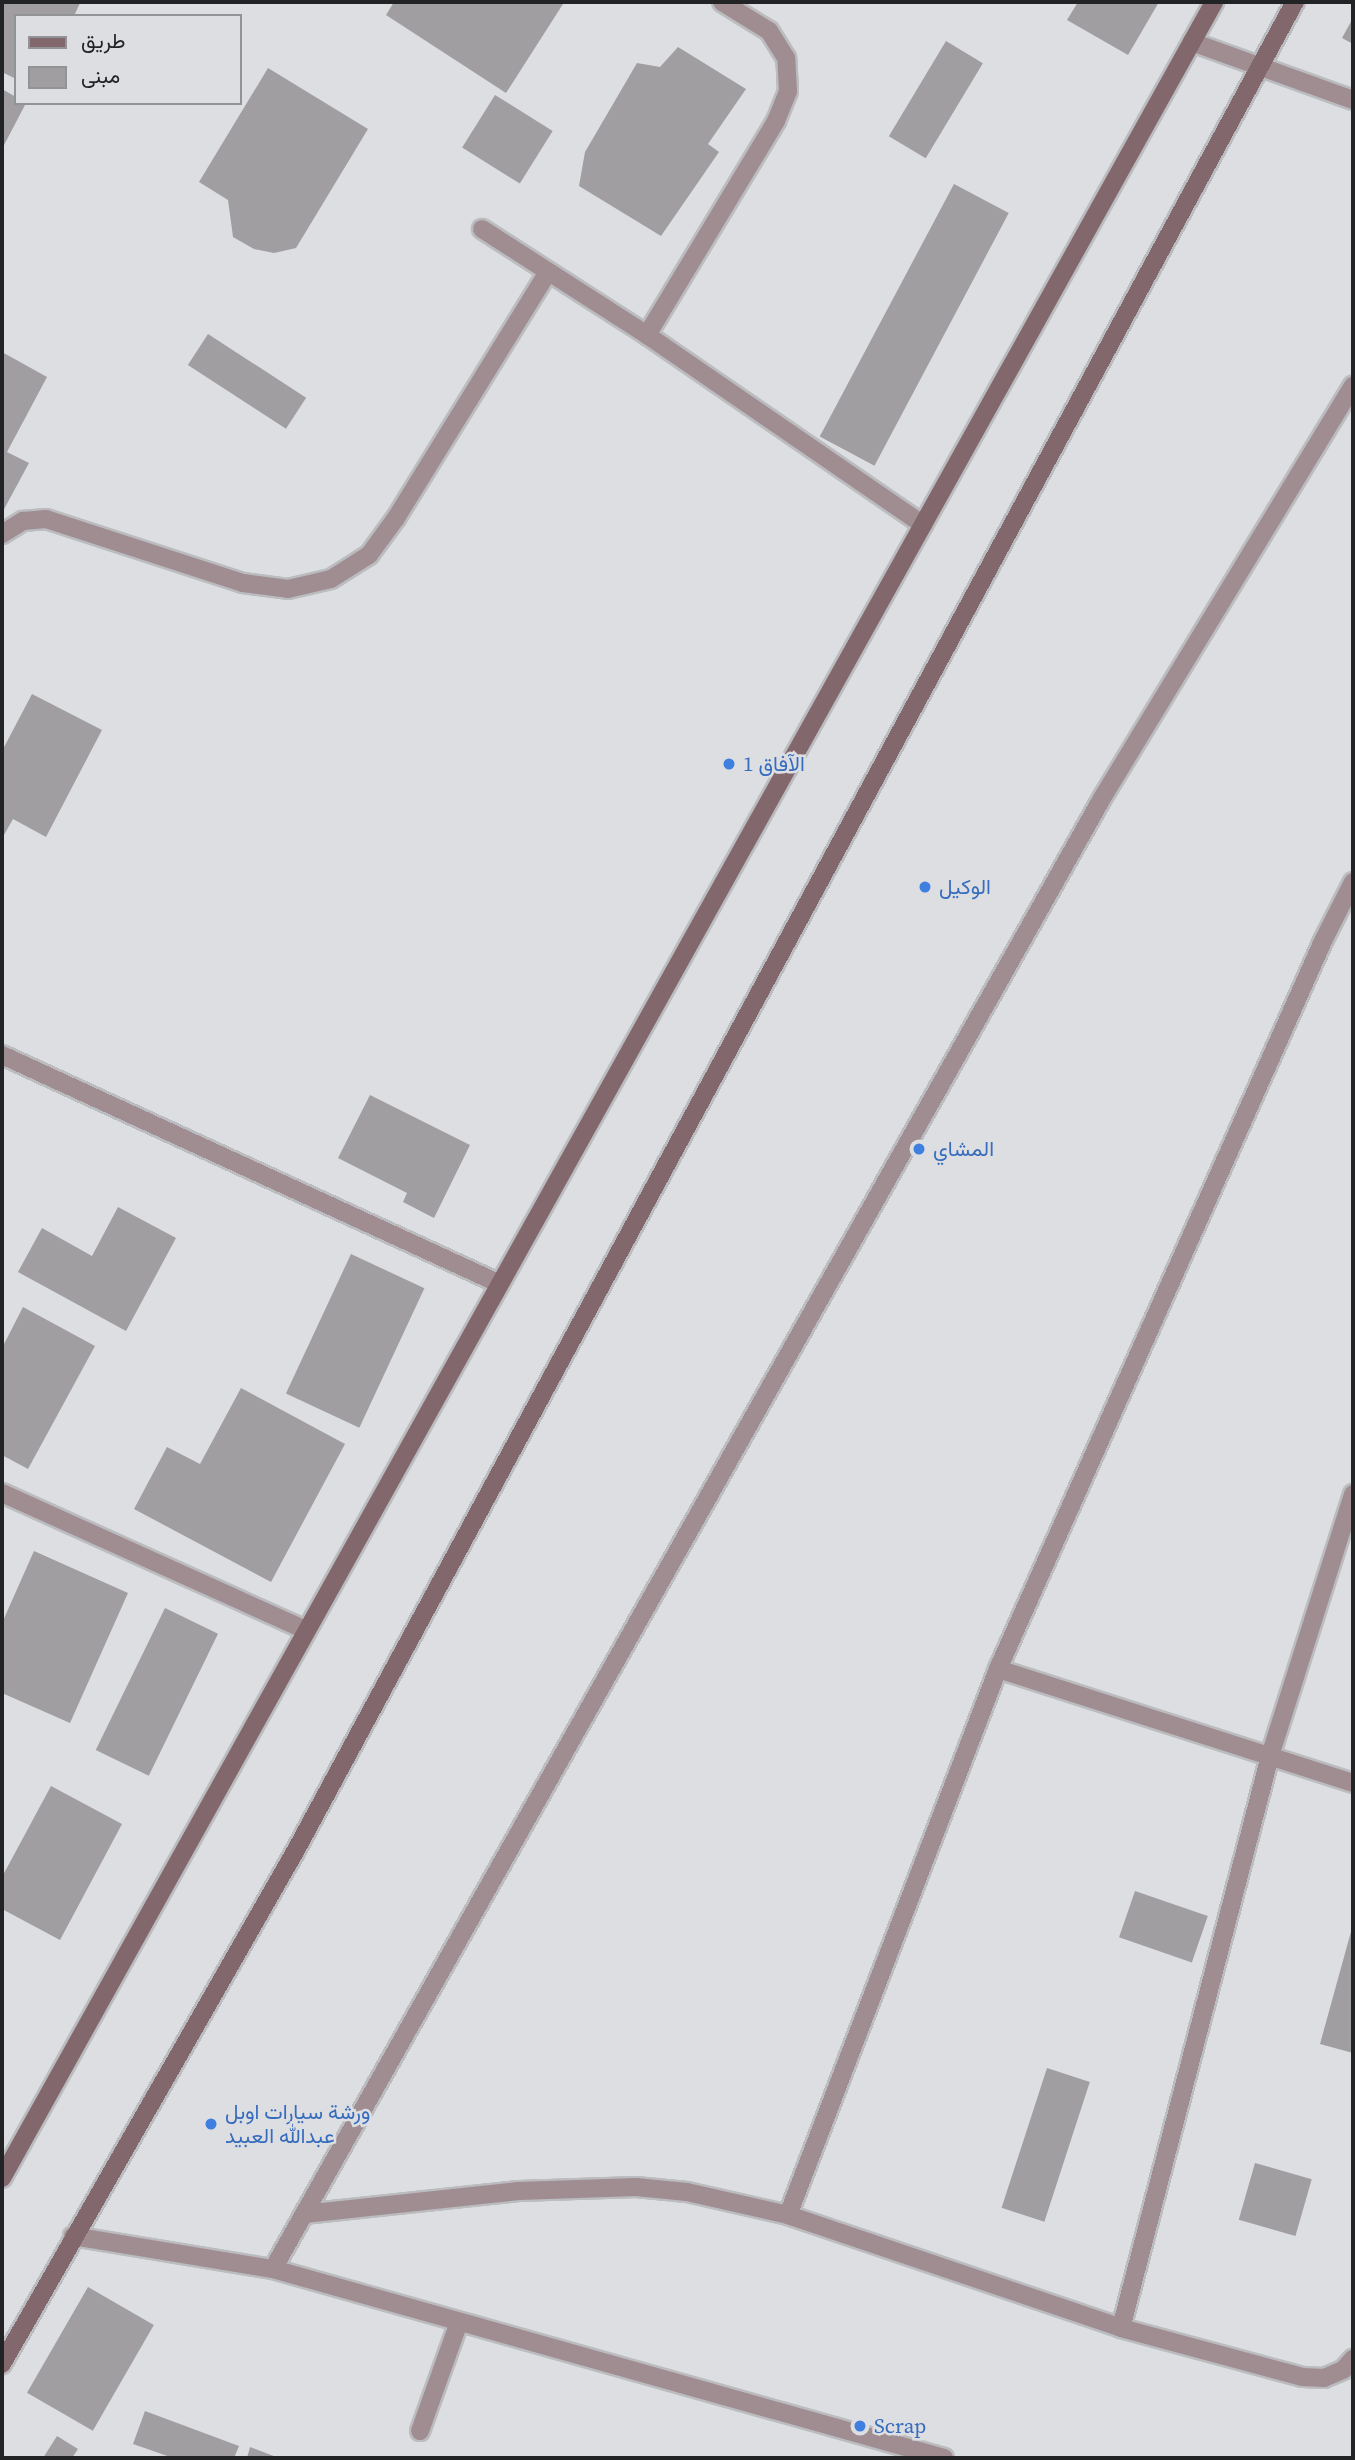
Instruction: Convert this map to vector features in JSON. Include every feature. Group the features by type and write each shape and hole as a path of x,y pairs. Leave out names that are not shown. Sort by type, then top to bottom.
{"street":[{"path":"647,335 776,121 789,91 786,58 769,31 722,2"},
{"path":"2,2178 1214,2"},
{"path":"2,2364 296,1850 1258,66 1295,2"},
{"path":"1192,42 1353,100"},
{"path":"482,229 647,335 923,525"},
{"path":"2,534 23,521 46,519 243,583 288,589 331,579 369,555 396,518 548,272"},
{"path":"273,2269 1101,800 1353,386"},
{"path":"788,2215 998,1669 1324,939 1353,883"},
{"path":"2,1055 500,1284"},
{"path":"2,1493 306,1630"},
{"path":"1121,2328 1270,1756 1353,1494"},
{"path":"998,1669 1353,1783"},
{"path":"304,2214 519,2191 636,2187 738,2201 788,2215 1121,2328 1303,2377 1324,2378 1343,2371 1353,2359"},
{"path":"73,2236 273,2269 944,2458"},
{"path":"420,2431 459,2322"}],"building":[{"path":"2,2 80,3 75,14 14,14 14,78 2,72"},
{"path":"394,2 563,4 506,93 386,15"},
{"path":"1078,2 1159,2 1128,55 1067,20"},
{"path":"1353,18 1353,44 1342,38"},
{"path":"946,41 983,63 926,158 889,136"},
{"path":"678,47 746,89 708,144 719,152 661,236 579,186 585,152 637,63 660,67"},
{"path":"268,68 368,129 296,248 274,253 254,249 233,237 228,200 199,182"},
{"path":"2,89 14,96 14,105 25,105 2,149"},
{"path":"495,95 553,131 520,184 462,148"},
{"path":"954,184 1009,213 874,466 820,437"},
{"path":"208,334 306,398 286,429 188,365"},
{"path":"2,352 47,377 7,452 29,463 2,513"},
{"path":"32,694 102,730 46,837 13,819 4,835 2,751"},
{"path":"370,1095 470,1145 434,1218 403,1202 407,1193 338,1158"},
{"path":"118,1207 176,1238 126,1331 18,1272 42,1228 92,1256"},
{"path":"351,1254 424,1288 359,1428 286,1394"},
{"path":"23,1307 95,1346 28,1469 2,1455 2,1348"},
{"path":"241,1388 345,1444 271,1582 134,1509 167,1447 200,1464"},
{"path":"34,1551 128,1593 70,1723 2,1693 2,1623"},
{"path":"165,1608 218,1634 149,1776 96,1750"},
{"path":"51,1786 122,1824 60,1940 2,1909 2,1877"},
{"path":"1135,1891 1208,1916 1192,1962 1119,1937"},
{"path":"1353,1929 1353,2053 1320,2044"},
{"path":"1047,2068 1090,2082 1044,2222 1002,2208"},
{"path":"1255,2163 1312,2179 1295,2236 1239,2220"},
{"path":"88,2287 154,2325 93,2431 27,2393"},
{"path":"145,2411 239,2446 234,2458 173,2458 133,2444"},
{"path":"57,2436 78,2449 72,2458 43,2458"},
{"path":"250,2447 279,2458 247,2458"}],"place":[{"name":"الآفاق 1","path":"729,764"},
{"name":"الوكيل","path":"925,887"},
{"name":"المشاي","path":"919,1149"},
{"name":"ورشة سيارات اوبل عبدالله العبيد","path":"211,2124"},
{"name":"Scrap","path":"860,2426"}]}
